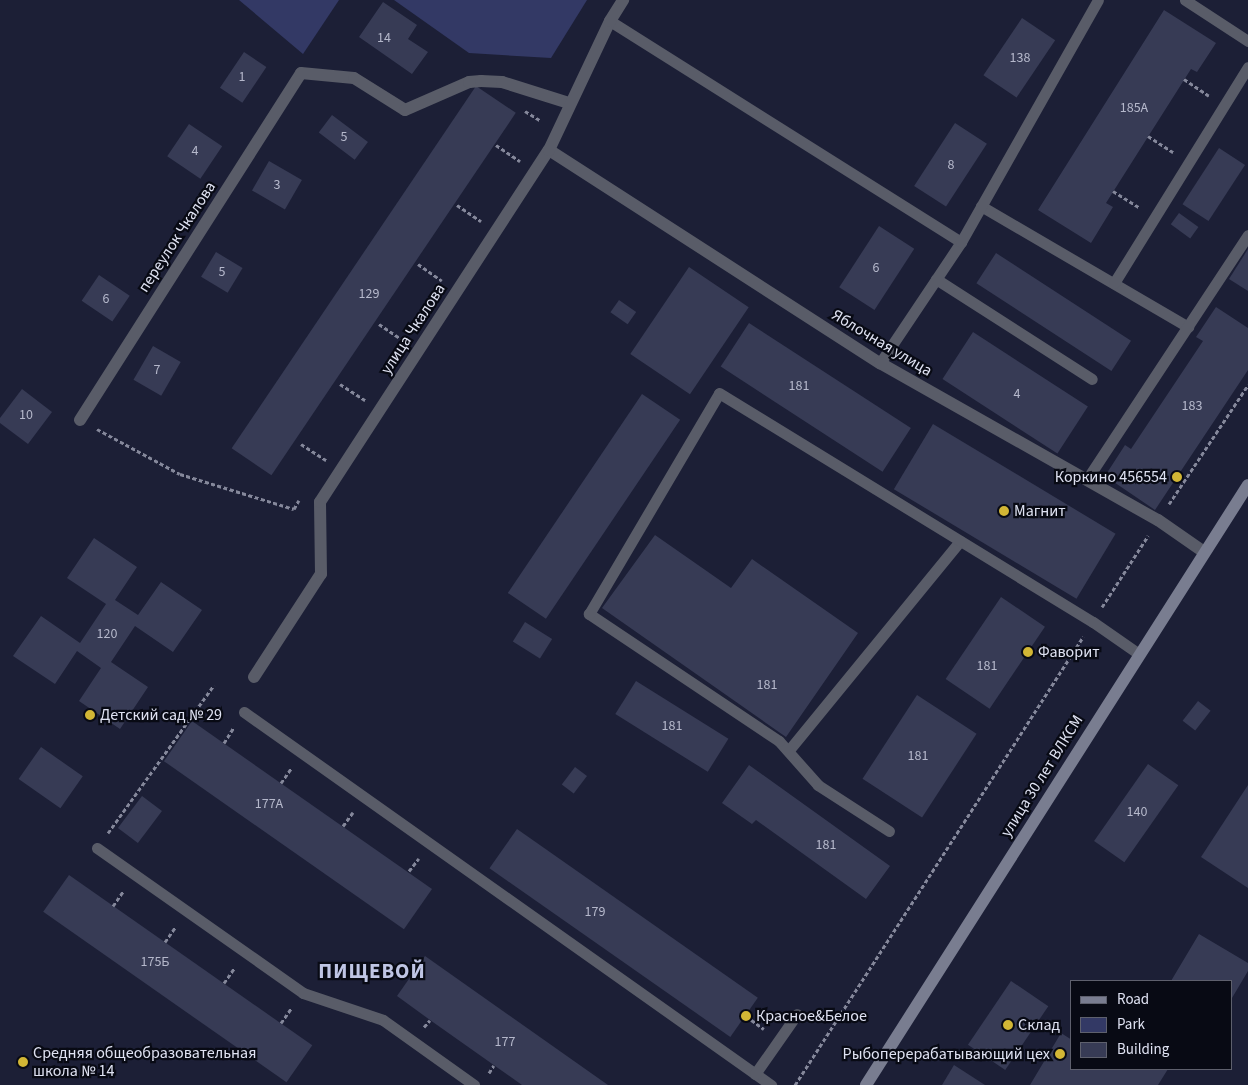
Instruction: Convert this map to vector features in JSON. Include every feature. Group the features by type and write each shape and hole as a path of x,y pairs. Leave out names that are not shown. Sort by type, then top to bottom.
{"main road":[{"name":"улица 30 лет ВЛКСМ","path":"866,1085 1248,485"}],"street":[{"name":"улица Чкалова","path":"254,677 321,574 320,502 550,150 569,103 610,20 623,0"},
{"name":"переулок Чкалова","path":"80,420 301,73 354,78 405,110 468,82 481,81 502,82 569,103"},
{"name":"Яблочная улица","path":"550,150 880,363 1158,520 1204,552"}],"lane":[{"path":"880,363 961,242 1098,0"},
{"path":"1185,0 1248,41"},
{"path":"610,20 961,242"},
{"path":"1114,283 1248,67"},
{"path":"981,206 1188,327"},
{"path":"1091,473 1248,235"},
{"path":"936,279 1092,379"},
{"path":"889,831 818,785 789,750 779,741 589,614 719,392 1093,622 1139,654"},
{"path":"789,750 960,541"},
{"path":"244,712 771,1085"},
{"path":"97,848 303,993 383,1020 474,1085"},
{"path":"756,1074 797,1014"}],"path":[{"path":"1184,79 1224,106"},
{"path":"521,108 544,124"},
{"path":"1148,136 1189,163"},
{"path":"496,145 520,161"},
{"path":"515,168 525,154"},
{"path":"1113,191 1155,216"},
{"path":"457,205 481,221"},
{"path":"476,228 486,213"},
{"path":"418,264 442,280"},
{"path":"437,288 447,273"},
{"path":"379,324 403,340"},
{"path":"398,348 408,333"},
{"path":"340,384 365,400"},
{"path":"796,1085 1158,520 1248,385"},
{"path":"360,408 369,393"},
{"path":"80,420 180,474 294,509 304,493"},
{"path":"301,444 326,460"},
{"path":"320,468 330,452"},
{"path":"97,848 214,685"}],"green space":[{"path":"239,0 339,0 303,54"},
{"path":"394,0 587,0 551,58 469,53"}],"building":[{"path":"383,2 417,25 408,39 428,52 412,74 359,37"},
{"path":"1164,10 1216,43 1197,72 1191,69 1106,203 1113,207 1091,243 1038,210"},
{"path":"1022,18 1055,40 1017,98 983,75"},
{"path":"244,52 266,67 242,103 220,88"},
{"path":"476,86 516,113 271,475 232,448"},
{"path":"332,115 368,142 355,160 319,133"},
{"path":"955,123 987,144 946,207 914,186"},
{"path":"189,124 222,146 200,179 167,156"},
{"path":"1219,148 1245,165 1209,221 1183,204"},
{"path":"269,161 302,180 285,209 252,190"},
{"path":"1179,213 1198,227 1190,238 1171,224"},
{"path":"879,226 914,249 874,310 839,287"},
{"path":"1248,249 1248,291 1229,279"},
{"path":"216,252 243,268 228,293 201,277"},
{"path":"996,253 1131,341 1111,371 976,283"},
{"path":"689,267 749,307 690,394 630,354"},
{"path":"99,275 130,296 112,321 82,301"},
{"path":"619,300 636,312 628,324 610,312"},
{"path":"1216,307 1248,328 1248,370 1155,510 1105,476 1125,445 1131,449 1203,341 1196,337"},
{"path":"749,323 911,428 883,472 721,367"},
{"path":"973,332 1088,407 1057,454 943,379"},
{"path":"153,346 181,362 161,396 134,380"},
{"path":"22,389 52,412 28,444 0,423 0,418"},
{"path":"642,394 680,420 546,619 508,593"},
{"name":"Магнит","path":"933,424 1116,534 1076,599 894,489"},
{"path":"655,535 731,588 752,559 858,633 786,737 602,608"},
{"path":"94,538 137,567 115,600 138,615 161,582 202,610 173,652 135,626 111,662 148,687 120,729 79,701 101,668 77,651 55,684 13,656 41,616 80,643 106,604 67,578"},
{"path":"1001,597 1045,627 990,709 946,679"},
{"path":"525,622 552,639 540,658 513,642"},
{"path":"636,681 728,739 708,772 615,714"},
{"path":"917,695 977,734 922,818 863,779"},
{"path":"1198,701 1211,711 1195,731 1183,721"},
{"path":"192,721 432,889 404,929 164,761"},
{"path":"41,747 83,776 60,808 19,779"},
{"path":"1148,764 1178,785 1124,862 1094,841"},
{"path":"749,765 890,866 866,899 756,820 752,824 722,803"},
{"path":"575,767 587,776 574,794 562,785"},
{"path":"1248,785 1248,888 1201,857"},
{"path":"142,796 162,811 138,843 118,828"},
{"path":"517,829 758,998 730,1037 489,868"},
{"path":"69,875 312,1045 286,1082 43,912"},
{"path":"1199,934 1248,963 1248,971 1233,996 1233,980 1172,980"},
{"path":"425,956 608,1085 522,1085 397,996"},
{"name":"Склад","path":"1011,981 1048,1006 1005,1070 968,1045"},
{"name":"Рыбоперерабатывающий цех","path":"1061,1033 1070,1039 1070,1070 1167,1070 1158,1085 1030,1085"},
{"path":"954,1065 985,1085 942,1085"}],"place":[{"name":"Коркино 456554","path":"1177,477"},
{"name":"Магнит","path":"1004,511"},
{"name":"Фаворит","path":"1028,652"},
{"name":"Детский сад № 29","path":"90,715"},
{"name":"Красное&Белое","path":"746,1016"},
{"name":"Склад","path":"1008,1025"},
{"name":"Рыбоперерабатывающий цех","path":"1060,1054"},
{"name":"Средняя общеобразовательная школа № 14","path":"23,1062"}],"district":[{"name":"ПИЩЕВОЙ","path":"372,971"}]}
